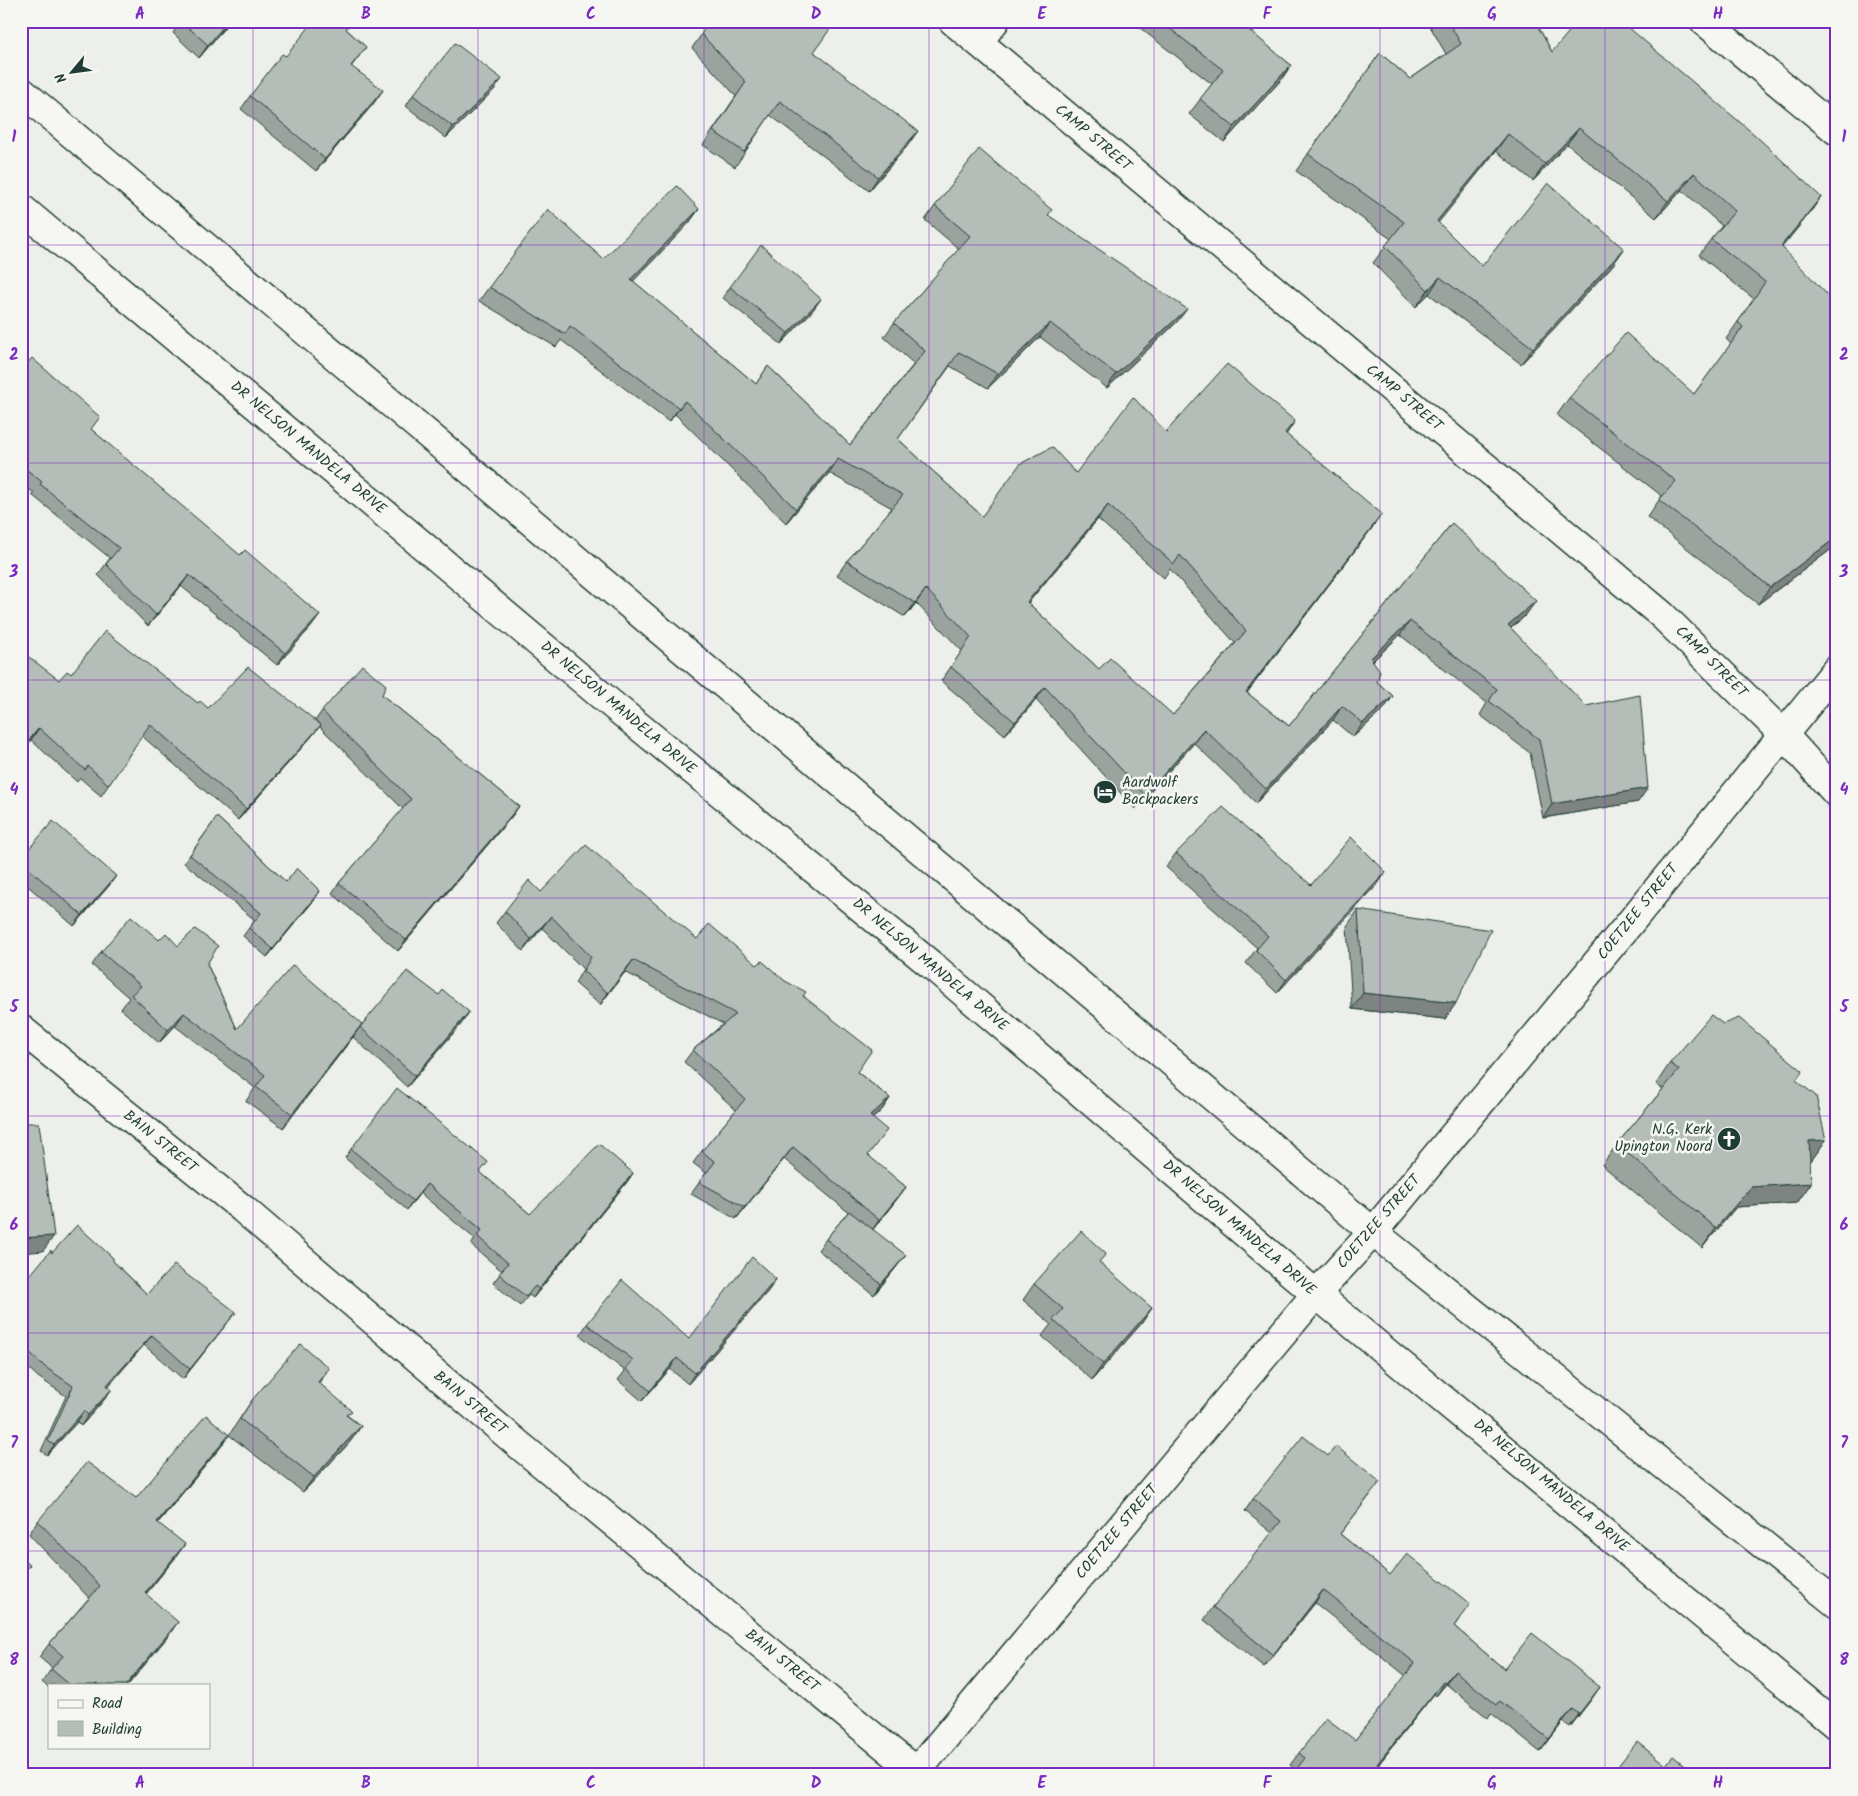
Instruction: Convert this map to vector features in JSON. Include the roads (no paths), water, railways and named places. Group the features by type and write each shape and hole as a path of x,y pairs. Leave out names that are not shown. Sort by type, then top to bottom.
{"street":[{"name":"CAMP STREET","path":"953,21 1662,614 1783,734 1837,794"},
{"path":"978,42 995,21"},
{"path":"1704,21 1837,131"},
{"path":"21,91 1373,1232 1837,1604"},
{"name":"DR NELSON MANDELA DRIVE","path":"21,208 609,702 935,968 1316,1294 1837,1726"},
{"name":"COETZEE STREET","path":"918,1773 1316,1294 1373,1232 1629,924 1837,669"},
{"name":"BAIN STREET","path":"21,1029 243,1209 518,1444 918,1773"}],"place":[{"name":"Aardwolf Backpackers","path":"1105,792"},
{"name":"N.G. Kerk Upington Noord","path":"1729,1139"}]}
